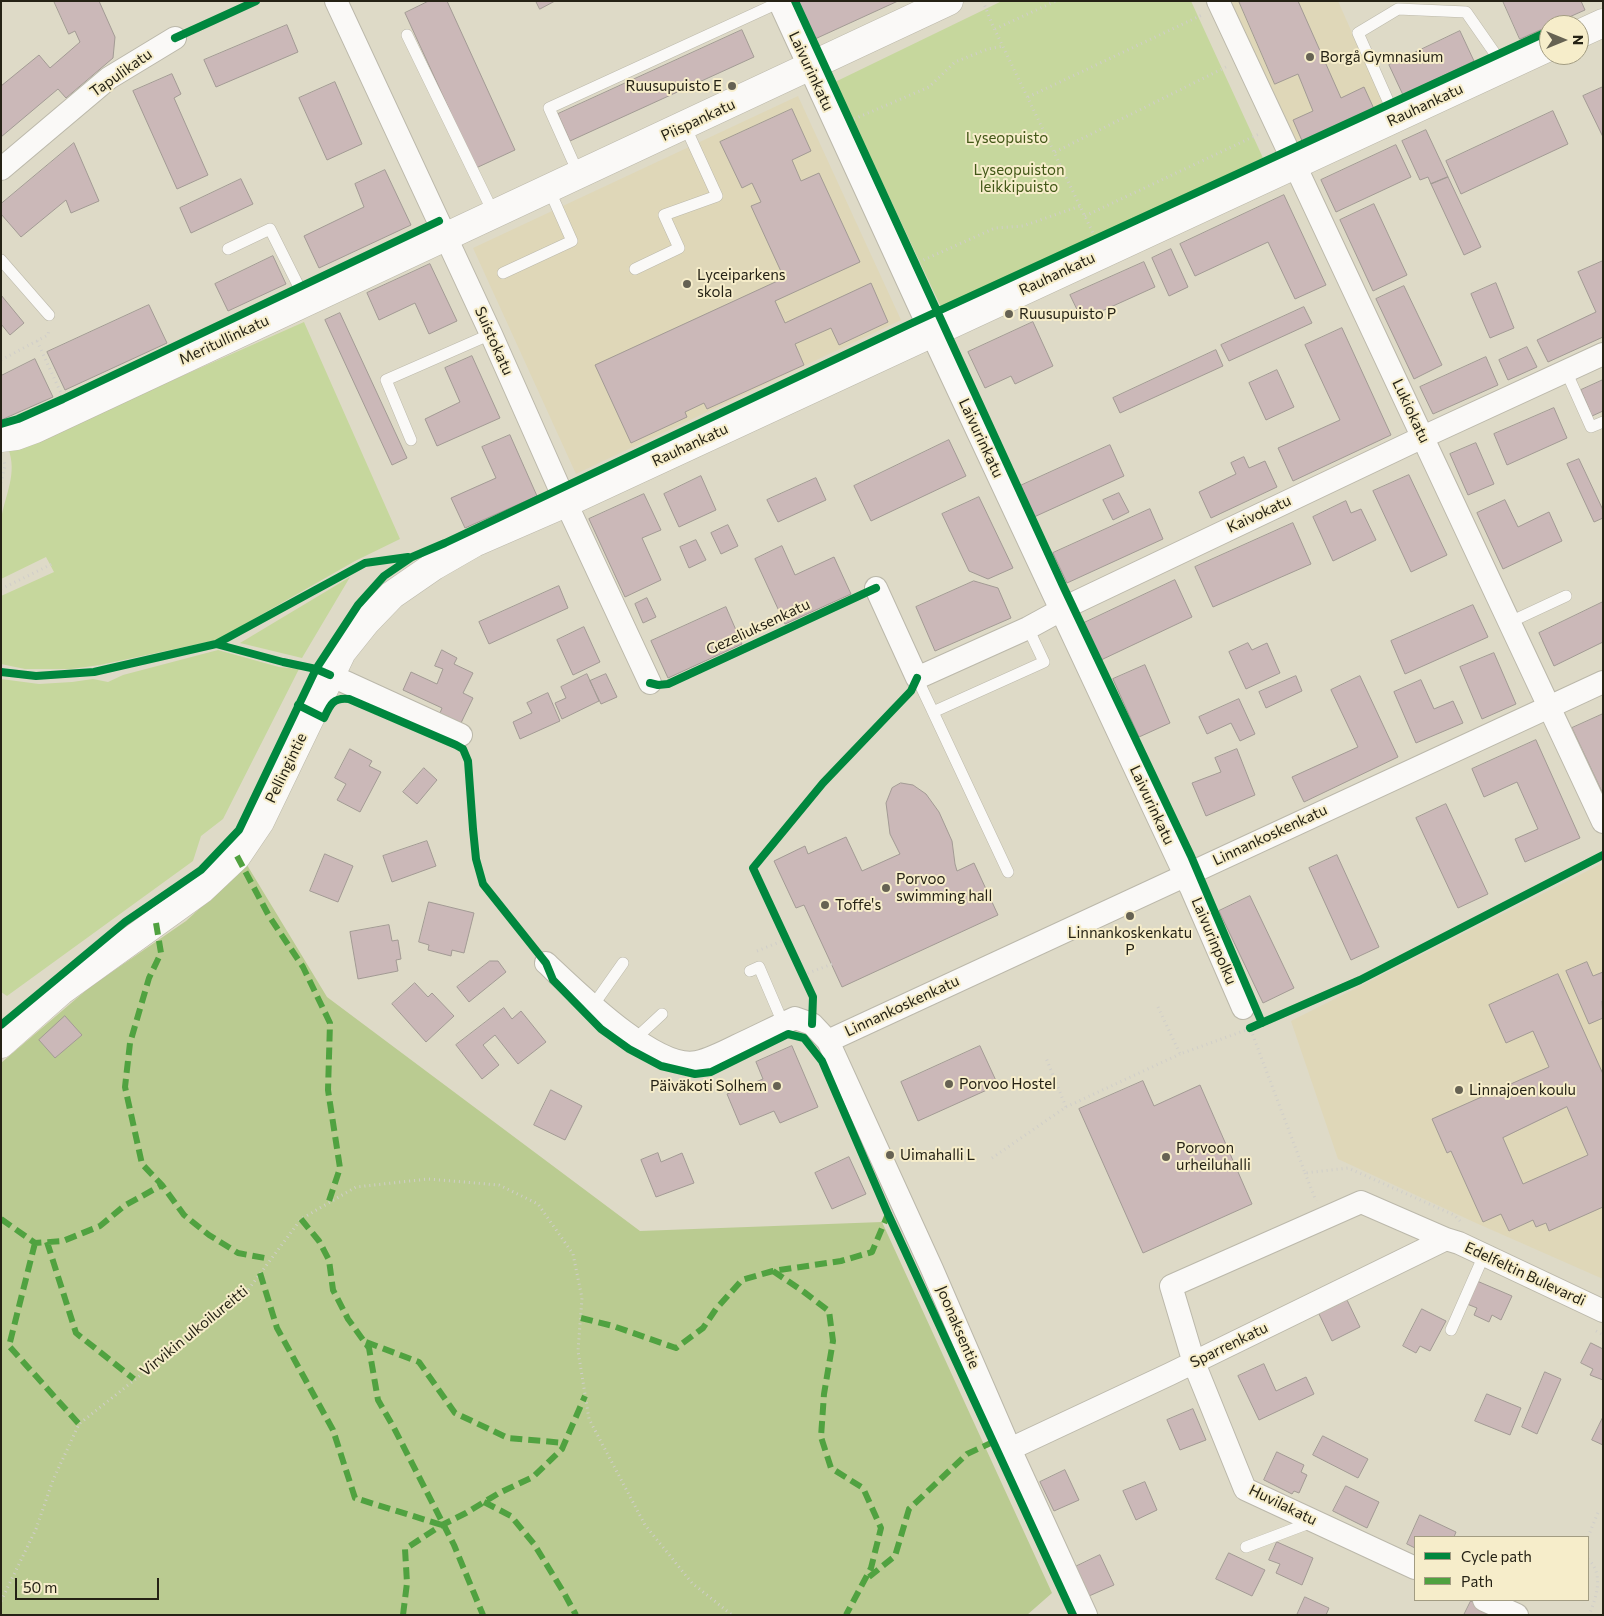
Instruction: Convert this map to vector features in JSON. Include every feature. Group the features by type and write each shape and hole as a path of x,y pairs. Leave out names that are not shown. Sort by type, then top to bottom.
{"street":[{"name":"Suistokatu","path":"336,1 492,334 566,503 650,683"},
{"name":"Piispankatu","path":"446,235 685,126 949,1"},
{"name":"Laivurinkatu","path":"780,2 931,333 1062,609 1184,875"},
{"name":"Lukiokatu","path":"1210,8 1277,126 1603,822"},
{"path":"1589,29 1603,23"},
{"name":"Tapulikatu","path":"1,169 108,78 175,38"},
{"name":"Rauhankatu","path":"566,503 1539,52"},
{"name":"Meritullinkatu","path":"3,448 16,436 35,429 446,235"},
{"name":"Kaivokatu","path":"918,678 1028,628 1062,609 1423,437 1603,354"},
{"name":"Pellingintie","path":"1,1044 61,991 201,890 237,856 260,822 342,652 366,622 392,595 434,566 474,543 566,503"},
{"path":"876,588 918,678"},
{"path":"330,676 461,735"},
{"name":"Linnankoskenkatu","path":"828,1041 1603,682"},
{"name":"Laivurinpolku","path":"1184,875 1250,1021"},
{"path":"546,963 592,1007 664,1057 680,1062 696,1062 719,1054 795,1018 812,1024 828,1041"},
{"name":"Joonaksentie","path":"828,1041 1086,1615"},
{"name":"Edelfeltin Bulevardi","path":"1323,1219 1361,1202 1459,1243 1603,1311"},
{"name":"Huvilakatu","path":"1323,1219 1171,1286 1194,1362 1245,1489 1414,1568"},
{"name":"Sparrenkatu","path":"1010,1449 1446,1239"},
{"path":"1486,1601 1517,1615"}],"lane":[{"path":"579,175 549,108 780,2"},
{"path":"1396,119 1358,33 1398,5 1466,12 1505,68"},
{"path":"407,36 494,214"},
{"path":"634,269 679,248 664,215 717,196 685,126"},
{"path":"503,273 572,241 549,189"},
{"path":"228,249 270,229 306,301"},
{"path":"1,260 49,315"},
{"path":"411,440 386,380 492,334"},
{"path":"1566,371 1591,427 1603,422"},
{"path":"1508,622 1566,596"},
{"path":"933,712 1044,662 1028,628"},
{"path":"918,678 1008,872"},
{"path":"592,1007 623,963"},
{"path":"750,971 759,967 783,1023"},
{"path":"636,1039 662,1014"},
{"path":"1452,1330 1484,1255"},
{"path":"1246,1546 1314,1521"}],"path":[{"path":"983,1 1096,239"},
{"path":"995,29 1056,1"},
{"path":"1028,97 1210,8"},
{"path":"854,130 848,117 929,87 956,62 988,49 1004,46"},
{"path":"1055,152 1226,67"},
{"path":"1085,216 1277,126"},
{"path":"915,263 995,228 1023,226 1080,206"},
{"path":"1087,243 1105,234"},
{"path":"911,254 919,271"},
{"path":"1,360 48,335 49,315"},
{"path":"37,342 63,398"},
{"path":"54,403 72,394"},
{"path":"1,483 5,466 3,448"},
{"path":"1,589 54,563"},
{"path":"782,930 791,948"},
{"path":"752,953 786,939"},
{"path":"799,966 805,979 832,964"},
{"path":"1158,1007 1180,1054"},
{"path":"992,1158 1066,1107 1250,1021 1323,1219"},
{"path":"1046,1058 1066,1107"},
{"path":"1305,1173 1348,1168 1454,1215 1460,1222"},
{"path":"1588,1536 1602,1508"},
{"path":"1589,1560 1600,1573 1600,1584 1589,1615"}],"shaded area":[{"name":"Borgå Gymnasium","path":"1230,1 1338,1 1387,112 1301,150"},
{"name":"Lyceiparkens skola","path":"798,96 901,320 576,474 473,248"},
{"name":"Linnajoen koulu","path":"1603,863 1603,1279 1338,1159 1291,1021"}],"green space":[{"name":"Lyseopuisto","path":"1002,1 1191,1 1263,158 941,307 835,82"},
{"path":"304,322 400,539 355,561 217,640 100,665 71,669 25,669 1,664 1,596 54,572 46,557 1,579 1,520 12,467 8,448 49,435"},
{"path":"350,577 302,658 240,643"},
{"path":"218,650 279,667 299,669 223,819 201,836 193,861 7,996 1,992 1,679 39,684 93,679 108,682 123,675"},
{"path":"247,865 327,997 640,1231 882,1222 1052,1593 1027,1615 1,1615 1,1063 90,987 186,921"}],"building":[{"path":"54,1 99,1 115,37 113,58 66,98 58,89 1,137 1,86 39,55 50,68 80,42 75,31 69,34"},
{"path":"429,1 447,1 515,150 476,168 405,13"},
{"path":"536,1 555,1 540,9"},
{"path":"797,1 898,1 815,39"},
{"path":"1239,1 1298,1 1341,98 1364,87 1375,111 1303,143 1293,120 1313,111 1298,74 1275,84"},
{"path":"1503,1 1581,1 1585,10 1574,15 1539,15 1539,31 1520,39"},
{"path":"287,25 298,52 216,87 204,60"},
{"path":"742,30 754,57 570,141 558,114"},
{"path":"1460,31 1474,61 1403,95 1389,65"},
{"path":"172,74 181,94 174,98 208,175 177,189 133,91"},
{"path":"335,82 362,144 327,160 299,98"},
{"path":"1603,87 1603,137 1583,96"},
{"path":"792,109 811,151 792,160 801,181 819,173 860,262 775,301 785,323 871,283 888,322 839,345 831,328 795,344 804,365 707,409 704,403 685,412 687,417 631,443 595,365 784,278 751,206 761,202 752,183 742,188 720,142"},
{"path":"1553,111 1568,144 1461,194 1446,161"},
{"path":"1426,130 1448,177 1431,184 1428,177 1420,180 1402,141"},
{"path":"74,143 99,201 71,213 66,200 21,237 1,214 1,204"},
{"path":"1396,145 1411,177 1336,212 1321,180"},
{"path":"385,170 411,225 319,268 304,236 364,207 355,184"},
{"path":"1448,177 1481,247 1464,255 1431,184"},
{"path":"241,179 253,204 191,233 180,208"},
{"path":"1284,195 1326,285 1295,299 1268,242 1195,276 1180,244"},
{"path":"1374,204 1407,275 1373,291 1340,220"},
{"path":"1171,249 1188,287 1169,296 1152,258"},
{"path":"273,256 286,284 228,311 215,284"},
{"path":"1603,261 1603,337 1548,362 1537,340 1596,312 1578,272"},
{"path":"1144,262 1155,287 1082,320 1070,295"},
{"path":"430,264 457,321 429,334 415,303 379,320 367,293"},
{"path":"1496,283 1514,328 1490,338 1471,294"},
{"path":"1404,286 1442,365 1414,379 1376,299"},
{"path":"1,295 24,323 10,335 1,324"},
{"path":"149,305 167,343 65,390 47,352"},
{"path":"1304,307 1312,323 1229,361 1221,345"},
{"path":"340,313 407,458 392,465 325,320"},
{"path":"1033,322 1053,366 1015,384 1011,376 985,388 968,352"},
{"path":"1342,328 1391,435 1293,481 1278,448 1340,420 1305,345"},
{"path":"1527,347 1537,367 1508,380 1499,360"},
{"path":"1216,350 1223,366 1120,413 1113,398"},
{"path":"472,356 500,418 437,446 425,419 460,402 445,368"},
{"path":"1486,357 1498,385 1433,414 1420,387"},
{"path":"35,359 53,397 1,420 1,376"},
{"path":"1277,370 1294,407 1266,420 1249,383"},
{"path":"1603,380 1603,411 1592,416 1581,390"},
{"path":"1554,408 1567,438 1507,465 1494,434"},
{"path":"510,435 537,496 465,528 451,498 496,478 482,447"},
{"path":"949,440 966,476 871,521 854,486"},
{"path":"1476,443 1494,484 1468,495 1450,454"},
{"path":"1110,445 1124,476 1034,517 1020,486"},
{"path":"1244,457 1249,468 1265,461 1277,487 1211,518 1199,492 1236,474 1231,463"},
{"path":"1579,459 1603,510 1603,518 1594,522 1567,464"},
{"path":"1409,475 1447,555 1411,572 1373,491"},
{"path":"701,476 716,510 679,527 664,494"},
{"path":"816,478 826,500 778,522 767,500"},
{"path":"1119,493 1129,512 1113,520 1103,500"},
{"path":"644,494 661,530 642,538 661,580 625,597 589,519"},
{"path":"979,497 1013,568 988,579 969,571 942,514"},
{"path":"1505,500 1518,527 1549,512 1562,541 1503,569 1477,513"},
{"path":"1346,501 1351,513 1361,509 1376,540 1333,561 1313,517"},
{"path":"1150,509 1163,539 1067,583 1053,553"},
{"path":"1293,523 1311,564 1213,607 1195,567"},
{"path":"728,525 738,546 721,554 711,533"},
{"path":"696,540 706,560 689,568 680,547"},
{"path":"782,546 795,575 834,557 851,594 785,624 755,559"},
{"path":"1175,580 1192,617 1101,660 1084,623"},
{"path":"974,581 998,588 1011,618 935,651 916,607"},
{"path":"559,586 568,608 489,644 479,622"},
{"path":"647,598 656,617 643,623 635,604"},
{"path":"1603,602 1603,642 1554,666 1539,633"},
{"path":"1473,605 1488,637 1405,674 1391,641"},
{"path":"726,607 742,644 668,678 651,641"},
{"path":"584,627 600,662 573,675 557,640"},
{"path":"1248,643 1252,650 1267,643 1280,673 1246,689 1229,652"},
{"path":"442,650 457,658 454,664 473,673 463,693 473,698 461,723 440,713 442,708 403,690 411,672 437,684 443,669 435,666"},
{"path":"1494,653 1516,704 1482,719 1460,667"},
{"path":"1145,665 1170,723 1139,737 1113,679"},
{"path":"587,674 599,701 562,719 555,703 566,698 561,687"},
{"path":"606,674 617,697 601,704 590,681"},
{"path":"1296,676 1302,691 1266,708 1259,692"},
{"path":"1360,676 1398,757 1304,802 1292,777 1358,747 1331,690"},
{"path":"1421,680 1434,709 1453,701 1463,723 1416,743 1394,692"},
{"path":"548,693 560,721 520,739 513,722 532,713 527,703"},
{"path":"1239,699 1255,734 1240,741 1231,723 1207,734 1199,717"},
{"path":"1603,714 1603,794 1572,728"},
{"path":"1536,740 1580,838 1525,862 1515,839 1538,829 1517,782 1484,797 1472,769"},
{"path":"350,749 372,761 369,766 381,772 360,812 337,800 346,784 335,778"},
{"path":"1237,749 1255,795 1206,816 1192,783 1221,772 1215,758"},
{"path":"424,768 437,780 417,804 403,792"},
{"name":"Porvoo swimming hall","path":"901,783 913,785 926,794 939,812 952,841 957,871 974,863 998,915 842,987 804,905 796,908 774,861 805,846 808,854 846,837 862,871 900,854 890,834 886,803 892,788"},
{"path":"1446,804 1488,894 1458,908 1416,818"},
{"path":"427,841 436,866 392,882 383,856"},
{"path":"325,854 353,866 338,902 310,891"},
{"path":"1337,855 1379,947 1351,960 1309,868"},
{"path":"1250,896 1294,988 1263,1003 1219,911"},
{"path":"429,902 474,913 464,953 452,950 451,956 428,950 429,945 419,942"},
{"path":"389,925 392,941 398,940 401,959 396,960 398,971 358,979 350,932"},
{"path":"490,961 498,961 506,972 469,1002 457,987"},
{"path":"1587,962 1593,976 1603,972 1603,1018 1589,1024 1566,971"},
{"path":"1558,974 1603,1074 1603,1207 1549,1231 1546,1223 1536,1227 1533,1220 1509,1231 1501,1214 1483,1222 1451,1151 1447,1153 1432,1119 1549,1067 1533,1031 1506,1043 1489,1005","holes":["1567,1107 1588,1155 1523,1184 1503,1138"]},
{"path":"415,983 428,997 432,993 454,1016 426,1042 392,1004"},
{"path":"504,1008 512,1019 521,1011 546,1042 518,1064 495,1035 483,1045 499,1065 482,1079 456,1045"},
{"path":"65,1016 82,1035 55,1058 39,1040"},
{"name":"Päiväkoti Solhem","path":"792,1046 818,1107 780,1123 774,1111 740,1125 727,1094 763,1079 756,1062"},
{"name":"Porvoo Hostel","path":"980,1046 998,1085 918,1121 901,1082"},
{"name":"Porvoon urheiluhalli","path":"1143,1081 1154,1106 1200,1085 1252,1204 1143,1253 1079,1109"},
{"path":"551,1090 582,1106 565,1140 534,1125"},
{"path":"658,1153 661,1162 682,1153 694,1183 656,1197 641,1160"},
{"path":"849,1157 866,1194 832,1209 815,1173"},
{"path":"1477,1281 1512,1296 1501,1320 1492,1315 1489,1322 1474,1315 1477,1308 1467,1304"},
{"path":"1347,1300 1360,1327 1332,1341 1319,1314"},
{"path":"1422,1309 1446,1321 1430,1351 1420,1346 1416,1353 1403,1346"},
{"path":"1591,1343 1603,1349 1603,1380 1590,1375 1593,1369 1581,1363"},
{"path":"1264,1364 1276,1391 1306,1377 1314,1394 1259,1420 1238,1376"},
{"path":"1545,1372 1561,1379 1537,1434 1522,1427"},
{"path":"1487,1394 1521,1408 1510,1435 1475,1421"},
{"path":"1193,1409 1206,1440 1180,1450 1167,1420"},
{"path":"1603,1417 1603,1445 1592,1440"},
{"path":"1323,1436 1368,1459 1358,1478 1313,1455"},
{"path":"1277,1452 1304,1465 1301,1472 1307,1475 1299,1493 1294,1491 1292,1494 1264,1480"},
{"path":"1065,1470 1079,1500 1054,1511 1040,1482"},
{"path":"1145,1482 1157,1510 1136,1520 1123,1491"},
{"path":"1346,1486 1379,1502 1367,1528 1333,1511"},
{"path":"1420,1515 1456,1532 1454,1536 1414,1536 1414,1548 1407,1544"},
{"path":"1277,1542 1313,1558 1302,1585 1276,1573 1280,1564 1269,1560"},
{"path":"1229,1553 1265,1570 1252,1596 1216,1579"},
{"path":"1100,1555 1114,1585 1089,1596 1075,1567"},
{"path":"1305,1597 1329,1608 1326,1615 1297,1615"},
{"path":"1471,1601 1501,1615 1464,1615"}],"marked path":[{"path":"237,856 269,916 303,967 330,1023 328,1090 340,1168 328,1204"},
{"path":"156,923 161,953 149,978 130,1043 125,1087 142,1164 162,1185 184,1215 209,1235 238,1253 270,1259"},
{"path":"1,1219 35,1243 63,1241 100,1226 124,1206 162,1185"},
{"path":"581,1318 613,1326 676,1348 703,1328 716,1309 742,1280 773,1271 841,1261 872,1252 888,1214"},
{"path":"301,1219 319,1241 329,1260 333,1290 348,1319 369,1348 378,1400 454,1545 483,1615"},
{"path":"47,1242 76,1333 134,1379"},
{"path":"35,1243 9,1346 79,1424"},
{"path":"773,1271 829,1311 833,1341 824,1394 821,1437 831,1468 863,1488 881,1528 871,1568 846,1615"},
{"path":"260,1273 277,1328 333,1430 355,1498 442,1525"},
{"path":"366,1342 419,1362 455,1413 508,1438 565,1443"},
{"path":"403,1615 407,1583 405,1549 442,1525 499,1493 533,1477 562,1449 585,1396"},
{"path":"869,1577 895,1556 909,1509 967,1454 993,1442"},
{"path":"484,1502 511,1516 534,1544 576,1615"}],"cycle path":[{"path":"175,38 256,1"},
{"path":"795,1 1064,588 1191,856 1262,1023"},
{"path":"1,1025 125,922 201,870 239,830 316,669 358,605 384,576 412,557 910,324 1539,36"},
{"path":"1,424 18,419 63,399 439,221"},
{"path":"216,644 365,563 408,557"},
{"name":"Gezeliuksenkatu","path":"650,683 658,685 668,684 876,588"},
{"path":"1,672 36,676 94,672 216,644 316,669 330,675"},
{"path":"812,1024 813,997 753,868 823,783 911,691 917,678"},
{"path":"298,705 324,718 333,703 339,699 349,699 463,749 468,761 476,859 483,884 546,963 553,980 601,1029 629,1049 661,1066 695,1074 711,1072 788,1034 804,1038 822,1061 888,1214 1073,1615"},
{"path":"1250,1028 1360,980 1603,855"}],"place":[{"name":"Borgå Gymnasium","path":"1310,57"},
{"name":"Ruusupuisto E","path":"732,86"},
{"name":"Lyceiparkens skola","path":"687,284"},
{"name":"Ruusupuisto P","path":"1009,314"},
{"name":"Porvoo swimming hall","path":"886,888"},
{"name":"Toffe's","path":"825,905"},
{"name":"Linnankoskenkatu P","path":"1130,916"},
{"name":"Porvoo Hostel","path":"949,1084"},
{"name":"Päiväkoti Solhem","path":"777,1086"},
{"name":"Linnajoen koulu","path":"1459,1090"},
{"name":"Uimahalli L","path":"890,1155"},
{"name":"Porvoon urheiluhalli","path":"1166,1157"}],"park label":[{"name":"Lyseopuiston leikkipuisto","path":"1019,178"}]}
